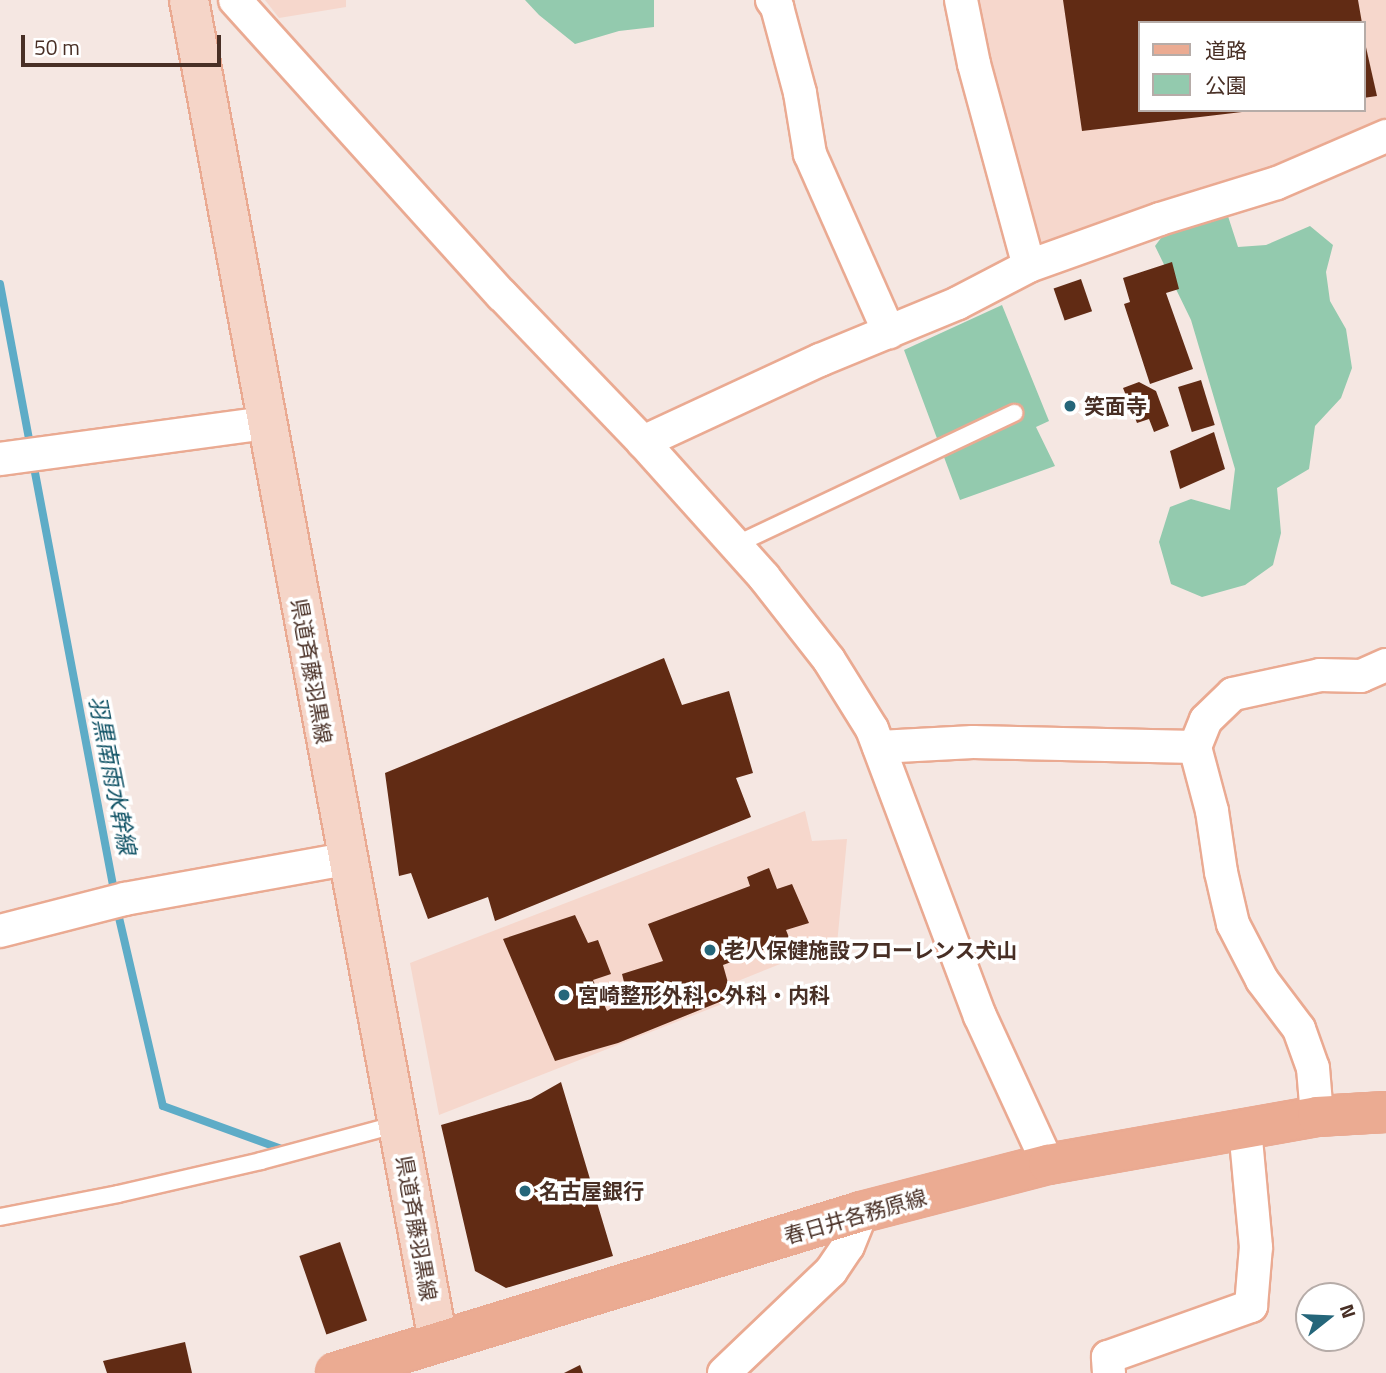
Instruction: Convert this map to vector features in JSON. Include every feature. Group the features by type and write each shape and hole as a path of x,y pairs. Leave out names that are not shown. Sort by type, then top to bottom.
{"main road":[{"name":"県道斉藤羽黒線","path":"189,0 346,859 438,1341"},
{"name":"春日井各務原線","path":"336,1373 862,1212 1048,1164 1317,1116 1386,1112"}],"street":[{"path":"235,0 502,295 643,442 735,545 829,660 872,729 980,1016 1048,1164"},
{"path":"772,0 778,7 800,93 810,154 888,332"},
{"path":"961,0 974,64 1029,266"},
{"path":"643,442 958,303 1029,266 1160,219 1277,183 1386,136"},
{"path":"23,455 268,423"},
{"path":"1317,1116 1312,1068 1299,1029 1262,980 1233,924 1221,872 1212,811 1195,747 1206,720 1233,694 1320,675 1361,676 1386,666"},
{"path":"879,747 974,742 1195,747"},
{"path":"0,931 115,902 346,859"},
{"path":"1109,1373 1108,1357 1251,1306 1256,1247 1245,1129"},
{"path":"724,1373 831,1271 848,1246 862,1212"}],"lane":[{"path":"735,545 1014,412"},
{"path":"0,1217 196,1176 398,1124"}],"shaded area":[{"path":"265,0 346,0 346,7 279,18"},
{"path":"974,0 1386,0 1386,128 1055,247 1034,241"},
{"path":"805,811 812,841 847,839 836,955 795,958 738,981 745,995 439,1115 410,963"}],"green space":[{"path":"525,0 654,0 654,27 619,31 575,44"},
{"path":"1226,210 1238,247 1266,245 1310,226 1333,245 1326,272 1330,301 1346,329 1352,368 1341,398 1315,426 1309,469 1277,488 1281,533 1273,565 1245,585 1202,597 1171,584 1159,542 1170,507 1191,499 1230,510 1235,469 1191,320 1155,246 1170,226"},
{"path":"1002,305 1049,421 1036,427 1055,466 960,500 904,350"}],"building":[{"path":"1063,0 1358,0 1362,21 1138,21 1138,112 1242,112 1082,131"},
{"path":"1365,43 1377,96 1365,98"},
{"path":"1172,262 1179,289 1166,293 1193,369 1150,384 1124,304 1130,302 1123,278"},
{"path":"1081,279 1092,311 1065,321 1054,288"},
{"path":"1201,380 1215,425 1192,432 1178,387"},
{"path":"1139,382 1156,391 1169,426 1154,432 1149,419 1137,423 1123,388"},
{"path":"1214,432 1225,469 1180,489 1170,451"},
{"path":"664,658 682,705 729,691 753,773 736,778 751,817 495,921 488,897 428,919 411,873 399,876 385,773"},
{"path":"769,868 777,889 792,884 809,923 786,930 790,940 723,965 732,997 618,1043 555,1061 503,939 575,915 588,943 598,940 611,974 593,980 607,1011 628,998 622,974 663,961 648,924 750,886 747,877"},
{"name":"名古屋銀行","path":"561,1082 613,1256 506,1288 475,1271 441,1125 531,1099"},
{"path":"340,1242 367,1320 326,1334 299,1256"},
{"path":"185,1342 192,1373 107,1373 103,1361"},
{"path":"580,1365 583,1373 564,1373"}],"waterway":[{"name":"羽黒南雨水幹線","path":"0,284 31,449"},
{"name":"羽黒南雨水幹線","path":"33,462 115,897"},
{"name":"羽黒南雨水幹線","path":"117,909 163,1106 287,1151"}],"place":[{"name":"笑面寺","path":"1070,406"},
{"name":"老人保健施設フローレンス犬山","path":"710,950"},
{"name":"宮崎整形外科・外科・内科","path":"564,995"},
{"name":"名古屋銀行","path":"525,1191"}]}
